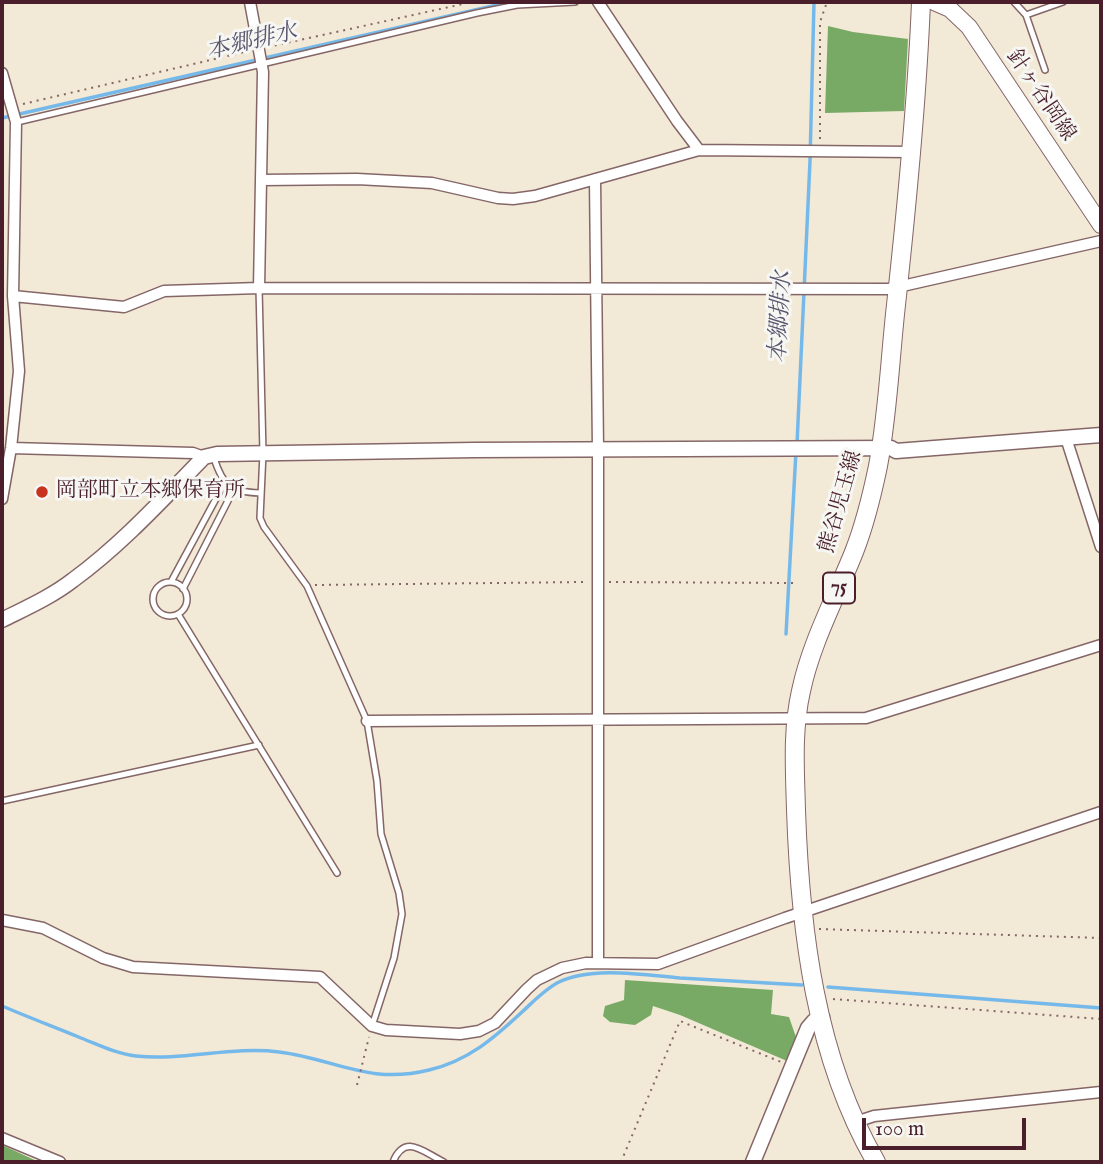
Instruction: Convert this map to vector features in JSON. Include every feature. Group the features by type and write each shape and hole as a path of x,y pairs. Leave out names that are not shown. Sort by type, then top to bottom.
{"main road":[{"name":"熊谷児玉線","path":"876,1162 856,1122 833,1060 803,921 795,780 796,719 806,670 856,549 867,514 881,449 911,152 921,2"},
{"name":"針ヶ谷岡線","path":"934,2 950,9 969,27 1099,215"}],"street":[{"path":"250,2 262,64 260,288"},
{"path":"598,2 653,87 699,150"},
{"path":"2,74 16,122 13,296 19,371 11,448 2,499"},
{"path":"262,180 357,179 432,183 513,199 699,150 911,152"},
{"path":"595,179 598,450 597,963"},
{"path":"13,296 124,307 164,291 260,288 898,287 1101,241"},
{"path":"11,448 193,453 209,456 263,453 598,450 891,448 896,451 1101,435"},
{"path":"1066,438 1101,547"},
{"path":"2,620 51,596 75,580 209,456"},
{"path":"368,721 796,719 874,716 1101,645"},
{"path":"2,920 43,928 103,958 134,967 320,977 372,1026 387,1030 438,1034 479,1031 495,1023 527,989 550,973 573,965 597,963 658,964 803,921 946,862 1101,812"},
{"path":"753,1162 808,1028 820,1009"},
{"path":"856,1122 874,1116 1101,1092"},
{"path":"2,1138 60,1162"}],"lane":[{"path":"16,122 477,13 517,5 575,2"},
{"path":"1014,2 1026,15 1045,70"},
{"path":"1026,15 1063,2"},
{"path":"260,288 263,453 260,518 307,586 368,721 381,834 399,893 402,914 394,958 372,1026"},
{"path":"209,456 225,482 234,489 260,493"},
{"path":"172,582 183,589 187,599 183,610 178,614 163,615 155,608 153,597 158,587 172,582 225,482"},
{"path":"183,589 234,489"},
{"path":"178,614 337,873"},
{"path":"2,801 259,745"},
{"path":"393,1162 398,1150 404,1146 411,1146 444,1162"}],"path":[{"path":"11,106 472,2"},
{"path":"820,151 820,22 827,2"},
{"path":"307,586 598,582 796,583"},
{"path":"803,921 1101,939"},
{"path":"820,1009 831,999 1101,1019"},
{"path":"621,1162 680,1021 793,1066"},
{"path":"357,1086 372,1026"}],"green space":[{"path":"828,26 908,39 904,111 825,113"},
{"path":"625,980 773,990 771,1014 789,1017 797,1040 789,1060 653,1006 651,1015 635,1025 610,1022 603,1016 605,1006 624,1000"},
{"path":"2,1145 39,1162 2,1162"}],"waterway":[{"name":"本郷排水","path":"2,118 510,2"},
{"name":"本郷排水","path":"797,444 810,161 814,2"},
{"name":"本郷排水","path":"786,634 796,451"},
{"path":"2,1006 129,1055 172,1057 225,1052 279,1052 370,1073 407,1074 443,1066 468,1055 501,1031 549,988 572,977 619,973 802,985"},
{"path":"828,987 1101,1008"}],"place":[{"name":"岡部町立本郷保育所","path":"42,492"}]}
